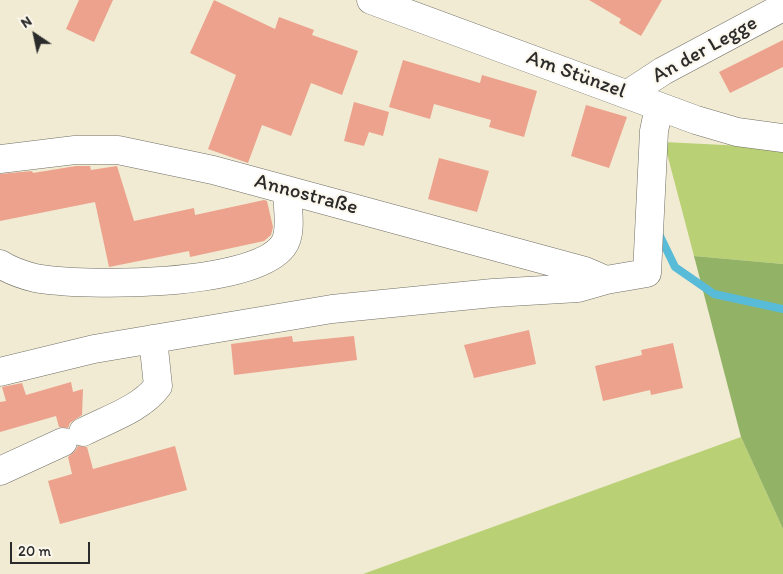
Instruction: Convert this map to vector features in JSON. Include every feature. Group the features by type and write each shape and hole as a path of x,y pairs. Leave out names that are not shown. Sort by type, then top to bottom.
{"street":[{"name":"Am Stünzel","path":"371,0 717,127 783,138"},
{"name":"An der Legge","path":"628,94 663,71 783,7"},
{"path":"0,372 94,349 332,309 493,293 578,288 647,273 654,131 659,107"},
{"name":"Annostraße","path":"0,159 74,150 118,150 212,170 613,279"},
{"path":"0,264 25,276 84,282 128,283 224,274 269,258 282,247 287,238 287,190"},
{"path":"0,471 140,404 158,386 153,339"}],"green space":[{"path":"664,142 783,148 783,264 694,256"},
{"path":"694,256 783,264 783,529 741,437"},
{"path":"741,437 783,529 783,574 363,574"}],"building":[{"path":"79,0 113,0 94,42 66,29"},
{"path":"214,0 275,29 279,17 314,30 312,35 358,51 342,95 311,83 291,136 262,125 248,163 208,149 236,75 190,53"},
{"path":"589,0 662,0 641,36 619,23 621,19"},
{"path":"783,40 783,67 730,93 719,72"},
{"path":"403,60 480,83 482,75 537,91 524,137 489,127 491,120 434,104 430,119 389,107"},
{"path":"354,102 389,112 383,136 369,132 364,146 344,141"},
{"path":"586,105 627,117 609,168 571,156"},
{"path":"439,158 489,171 477,212 428,199"},
{"path":"76,166 90,166 91,170 117,166 134,221 194,208 195,215 264,200 267,201 273,227 271,235 264,241 190,257 189,251 109,267 95,202 0,221 0,174 32,171 33,173"},
{"path":"529,330 536,364 474,378 464,345"},
{"path":"292,336 293,342 354,336 357,360 234,375 231,344"},
{"path":"673,343 683,388 651,395 650,390 603,401 595,366 642,355 641,350"},
{"path":"71,382 73,392 83,389 82,415 70,423 68,428 59,427 56,416 0,432 0,402 6,401 2,387 22,383 26,395"},
{"path":"78,446 87,447 93,469 175,446 187,490 60,524 48,481 72,474 68,457"}],"waterway":[{"path":"659,234 675,267 714,294 783,309"}]}
